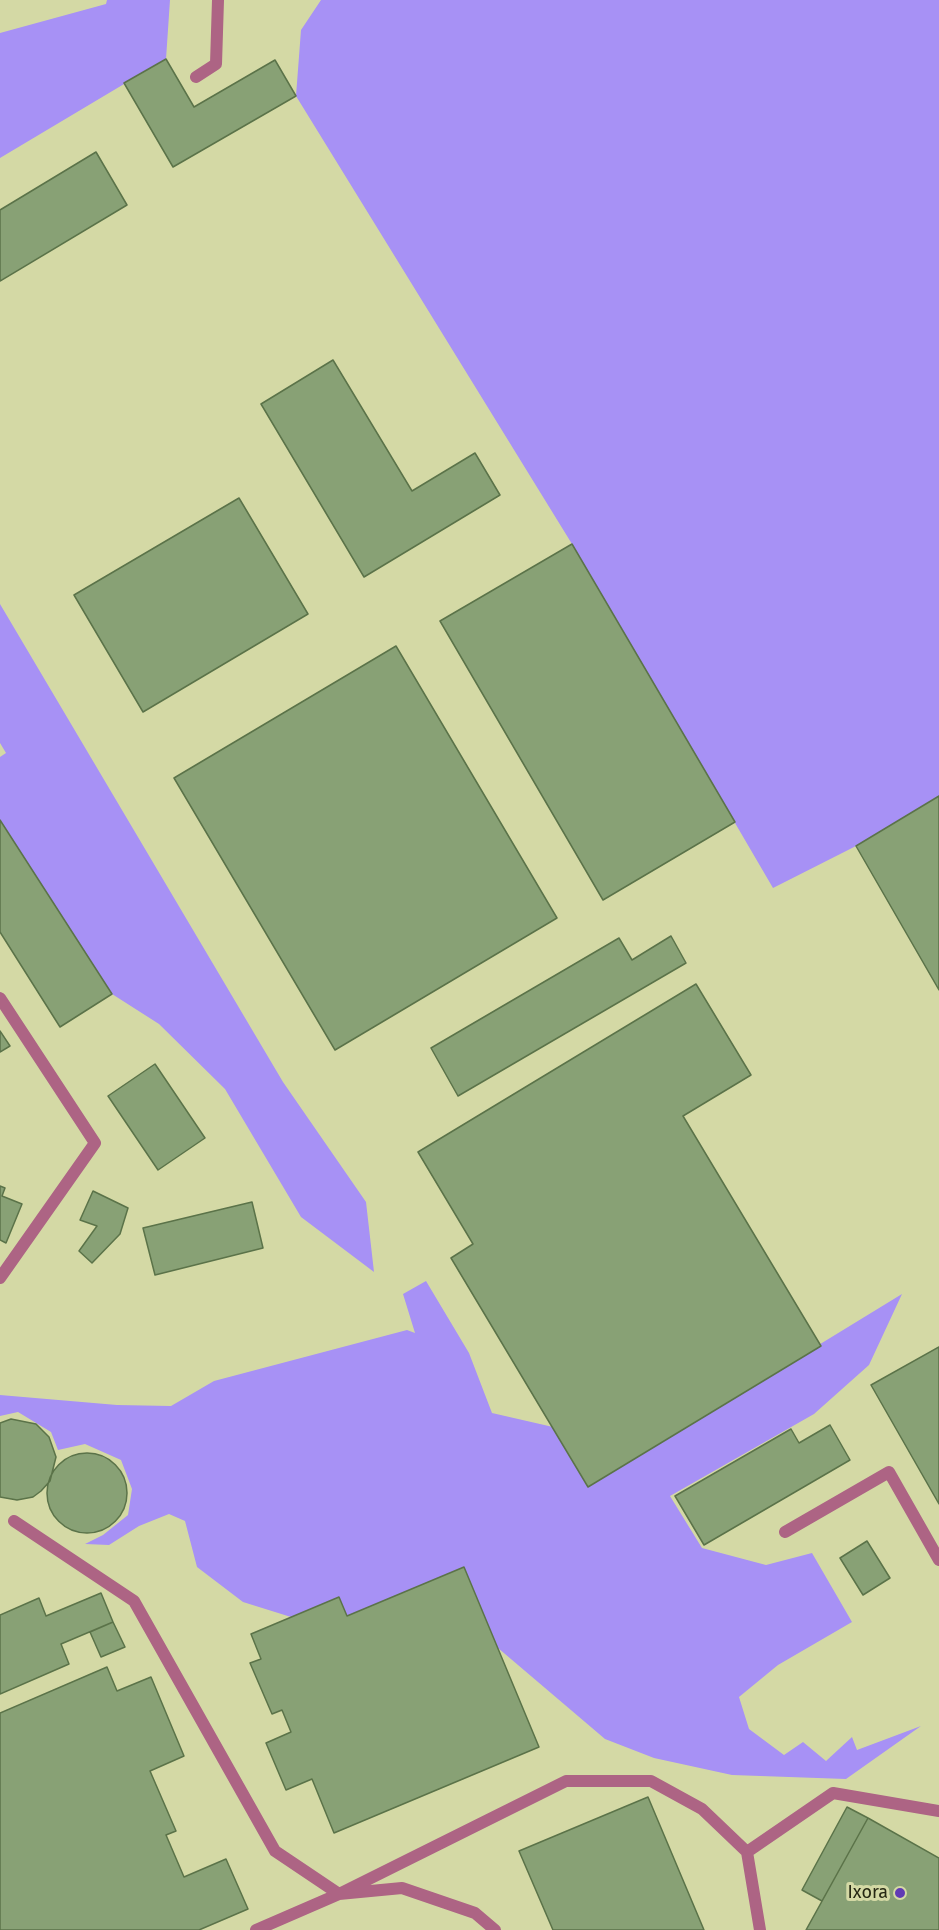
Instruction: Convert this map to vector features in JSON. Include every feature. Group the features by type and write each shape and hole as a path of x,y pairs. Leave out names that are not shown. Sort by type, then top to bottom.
{"lane":[{"path":"196,77 216,64 218,0"},
{"path":"0,998 96,1143 0,1278"},
{"path":"785,1532 889,1472 939,1560"},
{"path":"14,1521 134,1600 275,1851 339,1894 402,1888 475,1912 495,1930"},
{"path":"256,1930 339,1894 566,1781 651,1781 702,1809 747,1852 760,1930"},
{"path":"747,1852 833,1793 939,1812"}],"shaded area":[{"path":"107,0 170,0 166,59 0,158 0,33 106,4"},
{"path":"321,0 939,0 939,796 856,846 773,888 572,544 296,96 301,30"},
{"path":"0,604 283,1082 366,1202 374,1272 301,1217 225,1089 159,1024 112,994 0,820 0,757 6,753 0,743"},
{"path":"426,1281 469,1353 492,1413 553,1427 588,1486 902,1294 869,1365 814,1414 670,1496 702,1548 766,1565 812,1553 852,1622 778,1665 739,1697 749,1729 784,1755 803,1742 826,1761 852,1737 857,1750 921,1726 846,1779 732,1775 654,1758 605,1739 498,1648 464,1567 347,1616 339,1597 291,1617 243,1602 197,1567 185,1521 169,1514 139,1526 109,1545 85,1544 103,1535 128,1515 132,1489 121,1460 85,1444 58,1450 51,1432 18,1412 0,1416 0,1395 117,1405 171,1406 214,1381 407,1330 415,1333 403,1294"}],"building":[{"path":"166,59 194,107 275,60 296,96 173,167 124,83"},
{"path":"96,152 127,205 0,281 0,210"},
{"path":"333,360 412,491 475,453 500,495 364,577 261,404"},
{"path":"239,498 308,614 143,712 74,595"},
{"path":"572,544 735,822 603,900 440,621"},
{"path":"396,646 557,918 335,1050 174,778"},
{"path":"939,796 939,990 856,846"},
{"path":"0,820 112,994 60,1027 0,932"},
{"path":"671,936 686,963 458,1096 431,1048 619,938 632,960"},
{"path":"696,984 751,1075 683,1116 821,1346 588,1487 451,1258 473,1244 418,1152"},
{"path":"0,1031 10,1046 0,1052"},
{"path":"155,1064 205,1138 158,1170 108,1096"},
{"path":"0,1186 5,1188 2,1196 22,1204 6,1243 0,1240"},
{"path":"93,1191 128,1208 120,1234 92,1263 79,1251 97,1226 80,1220"},
{"path":"252,1202 263,1248 155,1275 143,1228"},
{"path":"939,1347 939,1504 871,1385"},
{"path":"11,1419 36,1424 49,1437 56,1457 50,1481 41,1491 33,1497 17,1500 0,1497 0,1423"},
{"path":"830,1425 850,1460 704,1545 675,1496 791,1429 799,1443"},
{"path":"87,1453 102,1456 115,1465 124,1478 127,1493 124,1508 115,1521 102,1530 87,1533 72,1530 59,1521 50,1508 47,1493 50,1478 59,1465 72,1456"},
{"path":"867,1541 890,1578 863,1595 840,1558"},
{"path":"464,1567 539,1747 334,1833 312,1779 286,1790 266,1743 291,1732 282,1710 272,1714 250,1663 261,1659 251,1634 339,1597 347,1616"},
{"path":"101,1593 113,1622 61,1644 69,1664 0,1694 0,1615 39,1598 46,1616"},
{"path":"113,1622 125,1647 101,1657 90,1632"},
{"path":"107,1667 117,1691 151,1677 184,1756 150,1771 176,1831 166,1835 184,1877 226,1859 248,1909 199,1930 0,1930 0,1713"},
{"path":"648,1797 704,1930 553,1930 519,1851"},
{"path":"847,1807 868,1818 822,1901 802,1890"},
{"path":"868,1818 939,1858 939,1930 806,1930"}],"place":[{"name":"Ixora","path":"900,1893"}]}
